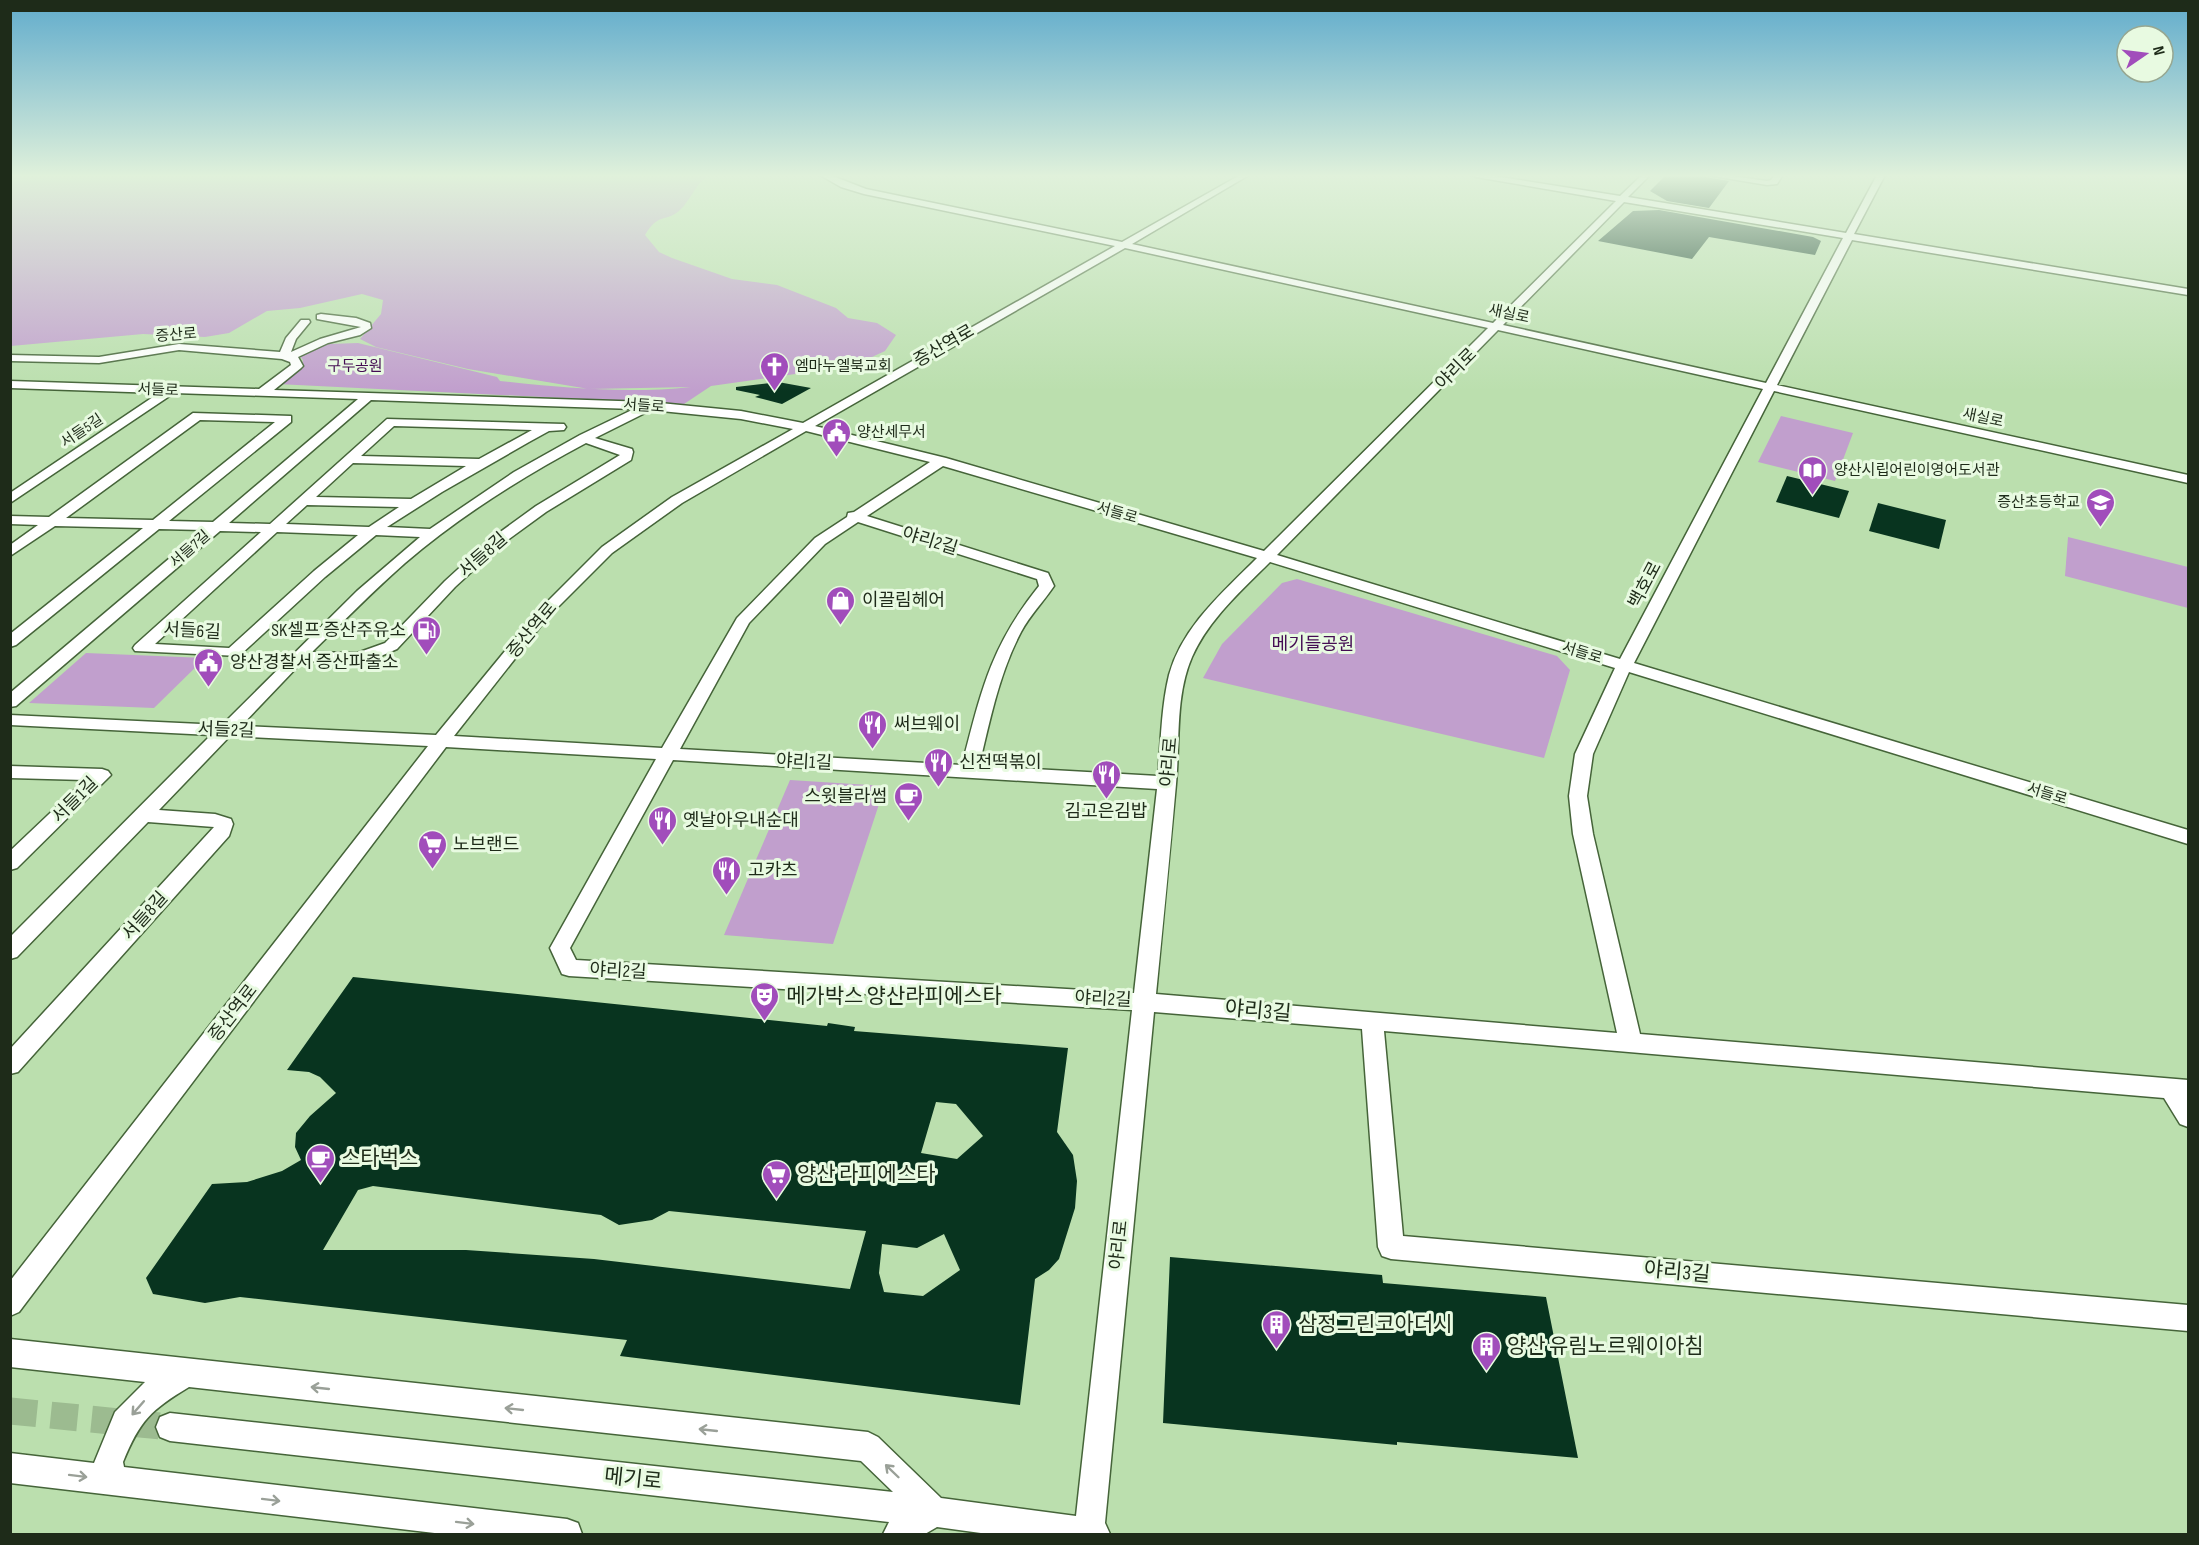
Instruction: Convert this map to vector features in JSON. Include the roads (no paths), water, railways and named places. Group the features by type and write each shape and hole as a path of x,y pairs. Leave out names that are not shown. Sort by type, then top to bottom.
{"street":[{"name":"증산역로","path":"10,1303 441,741 542,615 607,550 676,500 1115,247"},
{"name":"새실로","path":"1134,247 2188,479"},
{"name":"야리로","path":"1089,1534 1173,707 1180,666 1193,639 1215,609 1576,247"},
{"name":"백호로","path":"1631,1043 1583,834 1578,796 1584,754 1624,666 1843,247"},
{"path":"1910,247 2188,292"},
{"path":"286,357 308,350 322,341 358,333 366,325 321,317"},
{"path":"286,357 291,338 305,322"},
{"name":"증산로","path":"10,358 99,360 194,346 286,357"},
{"path":"263,392 297,366 295,360 286,357"},
{"name":"서들로","path":"10,384 650,406 741,415 804,427 941,461 1268,557 2188,837"},
{"name":"서들5길","path":"10,499 171,390"},
{"name":"서들7길","path":"10,702 369,396"},
{"path":"11,949 364,591 434,533 476,502 584,438 650,406"},
{"path":"10,552 196,416 287,419 10,642"},
{"name":"서들6길","path":"391,422 553,427 482,463 414,503 373,531 338,559 233,653 141,648 349,459 391,422"},
{"name":"서들8길","path":"299,656 362,659 378,654 391,646 468,567 513,529 556,499 626,457 627,452 584,438"},
{"path":"349,459 482,463"},
{"name":"야리2길","path":"941,461 854,516 813,547 742,621 560,948 569,968 1144,1002"},
{"path":"10,486 29,486"},
{"path":"302,501 414,503"},
{"name":"야리2길","path":"854,516 1042,576 1047,586 1014,630 1001,659 969,771"},
{"path":"10,520 434,533"},
{"name":"서들2길","path":"10,720 441,741"},
{"name":"야리1길","path":"441,741 1167,783"},
{"name":"서들1길","path":"10,772 102,775 10,863"},
{"name":"서들8길","path":"10,1065 222,831 224,824 215,821 145,815"},
{"name":"야리3길","path":"1144,1002 2179,1089 2188,1117"},
{"name":"야리3길","path":"1372,1020 1391,1247 2188,1318"},
{"path":"10,1353 868,1448 934,1512 898,1534"},
{"path":"114,1480 108,1462 125,1422 149,1395 185,1373"},
{"name":"메기로","path":"170,1427 934,1512 1095,1534"},
{"path":"10,1468 567,1534"}],"tunnel":[{"path":"10,1411 170,1427"}],"place":[{"name":"엠마누엘북교회","path":"774,392"},
{"name":"양산세무서","path":"836,458"},
{"name":"양산시립어린이영어도서관","path":"1813,496"},
{"name":"증산초등학교","path":"2101,528"},
{"name":"이끌림헤어","path":"841,626"},
{"name":"SK셀프 증산주유소","path":"427,656"},
{"name":"양산경찰서 증산파출소","path":"209,688"},
{"name":"써브웨이","path":"873,750"},
{"name":"신전떡볶이","path":"938,788"},
{"name":"김고은김밥","path":"1106,800"},
{"name":"스윗블라썸","path":"908,822"},
{"name":"옛날아우내순대","path":"662,846"},
{"name":"노브랜드","path":"432,870"},
{"name":"고카츠","path":"727,896"},
{"name":"메가박스 양산라피에스타","path":"765,1022"},
{"name":"스타벅스","path":"320,1184"},
{"name":"양산 라피에스타","path":"776,1200"},
{"name":"삼정그린코아더시","path":"1277,1350"},
{"name":"양산 유림노르웨이아침","path":"1486,1372"}],"park label":[{"name":"구두공원","path":"355,366"},
{"name":"메기들공원","path":"1313,644"}]}
